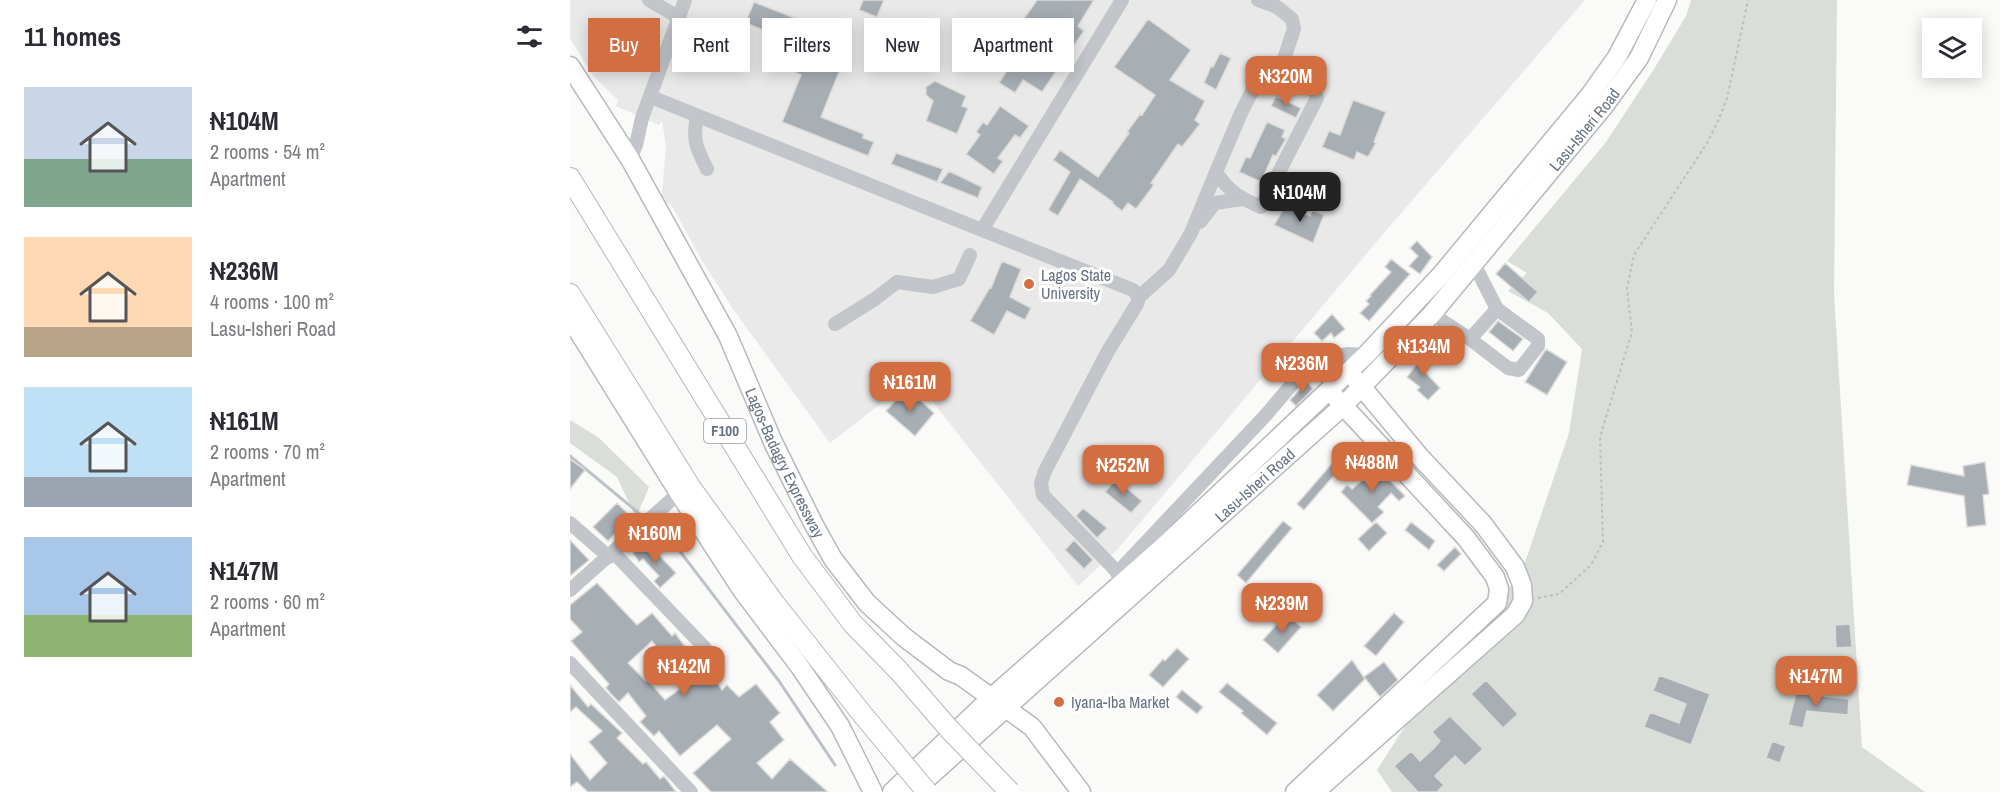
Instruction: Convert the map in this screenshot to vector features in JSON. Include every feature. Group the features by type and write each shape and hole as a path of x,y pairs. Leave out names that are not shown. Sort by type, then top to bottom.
{"highway":[{"name":"Lagos-Badagry Expressway","path":"570,178 802,556 853,624 1010,792"},
{"path":"570,294 691,488 775,604 927,792"}],"main road":[{"name":"Lasu-Isheri Road","path":"912,792 1121,576 1164,546 1366,355 1441,276 1590,94 1617,57 1647,0"},
{"name":"Lasu-Isheri Road","path":"892,792 1343,406 1362,387 1432,314 1604,106 1639,58 1667,0"},
{"name":"Lagos-Badagry Expressway","path":"570,66 630,159 728,336 772,442 833,559 867,603 904,637 949,671 961,676 1032,727 1081,792"},
{"path":"570,318 742,590 800,667 840,726 873,792"},
{"path":"1315,792 1515,615 1523,601 1522,585 1515,567 1484,524 1420,458 1349,371"},
{"path":"1295,792 1497,603 1500,589 1495,578 1466,538 1329,390"}],"street":[{"path":"649,0 678,17"},
{"path":"630,159 636,145 640,124 685,0"},
{"path":"982,230 1122,0"},
{"path":"1258,0 1277,7 1292,19 1294,29 1281,68"},
{"path":"1191,233 1240,113 1260,75 1281,68 1313,86 1317,98 1261,207 1242,199 1227,188 1216,172"},
{"path":"651,97 1133,290 1139,297"},
{"path":"698,117 695,128 695,145 707,169"},
{"path":"1242,199 1215,203 1191,233 1169,270 1139,297 1137,304 1107,351 1045,471 1041,483 1043,495 1121,576 1299,376 1332,357 1347,354 1366,355"},
{"path":"835,324 897,282 933,287 959,279 970,255"},
{"path":"1432,314 1508,368 1519,370 1538,346 1538,339 1497,309 1474,264"},
{"path":"1470,339 1497,309"},
{"path":"570,590 679,493"},
{"path":"570,523 611,555 705,648"},
{"path":"570,663 691,792"}],"path":[{"path":"1523,601 1558,594 1591,565 1602,542 1600,437 1632,332 1627,288 1634,255 1707,143 1718,122 1727,98 1748,0"}],"shaded area":[{"name":"Lagos State University","path":"570,0 1585,0 1384,233 1117,550 1078,586 914,378 830,443 733,309 701,259 671,204 661,202 666,146 662,121 659,125 616,106 618,100 591,72 660,72 660,18 588,18 588,68 570,38"},
{"path":"1691,0 1837,0 1834,294 1862,747 1925,792 1392,792 1377,770 1447,661 1521,574 1569,433 1582,349 1548,313 1508,291 1527,273 1507,261 1606,142 1686,16"},
{"path":"570,420 598,437 649,487 636,518 617,477 570,443"}],"building":[{"path":"863,0 884,0 877,17 859,10"},
{"path":"1037,0 1094,0 1078,26 1084,31 1074,46 1074,18 1024,18"},
{"path":"754,2 795,18 762,18 762,30 750,25 750,18 747,18"},
{"path":"1148,19 1191,50 1170,80 1205,101 1195,120 1200,124 1182,147 1178,144 1151,183 1154,185 1136,209 1128,203 1122,211 1080,179 1058,216 1048,210 1070,172 1053,160 1060,150 1098,177 1129,133 1127,132 1155,95 1114,67"},
{"path":"1220,53 1231,58 1216,90 1204,83 1211,66 1213,67"},
{"path":"794,72 839,72 821,117 864,134 863,138 874,142 868,156 782,122 801,75"},
{"path":"1006,72 1056,72 1042,92 1023,80 1015,93 999,83"},
{"path":"935,81 966,96 962,106 968,108 957,134 926,121 933,101 926,95 926,87"},
{"path":"1276,96 1301,108 1296,118 1271,106"},
{"path":"1353,100 1386,112 1374,142 1376,143 1368,157 1357,152 1354,160 1322,147 1329,131 1340,135"},
{"path":"1000,106 1029,126 1020,138 1015,135 998,158 1003,161 994,174 966,154 980,135 976,132 983,122 987,125"},
{"path":"1267,122 1285,130 1282,137 1286,139 1276,156 1273,155 1261,182 1239,172 1246,157 1250,158"},
{"path":"896,153 943,169 937,182 891,164"},
{"path":"949,171 982,187 978,198 940,183"},
{"path":"1285,206 1310,216 1312,210 1324,215 1313,243 1274,225"},
{"path":"1417,241 1432,257 1420,274 1409,266 1418,256 1410,248"},
{"path":"1391,259 1410,274 1369,321 1360,313 1369,304 1366,301 1370,295 1391,272 1385,267"},
{"path":"1002,261 1021,269 1010,297 1031,308 1025,320 1007,311 994,335 970,321 991,288"},
{"path":"1505,263 1538,292 1529,302 1496,274"},
{"path":"1332,314 1345,329 1334,338 1331,333 1322,341 1314,333"},
{"path":"1498,321 1523,339 1513,351 1489,332"},
{"path":"1546,349 1567,362 1547,395 1525,382"},
{"path":"1427,351 1436,358 1425,372 1440,388 1428,400 1417,390 1420,387 1407,377"},
{"path":"1307,382 1313,389 1296,406 1290,400"},
{"path":"903,393 912,393 934,413 915,436 886,411"},
{"path":"1342,452 1349,458 1304,510 1297,504"},
{"path":"570,459 585,470 570,489"},
{"path":"1370,460 1405,496 1399,501 1391,493 1378,507 1384,512 1372,523 1341,492 1347,485 1352,489 1371,473 1364,466"},
{"path":"1985,462 1989,494 1983,495 1986,525 1967,527 1964,496 1907,485 1911,465 1964,476 1963,466"},
{"path":"1116,479 1142,501 1131,513 1105,492"},
{"path":"617,503 631,517 608,541 593,527"},
{"path":"1083,508 1107,528 1097,538 1076,516"},
{"path":"1283,521 1292,528 1246,583 1237,575"},
{"path":"1376,522 1387,533 1369,551 1358,539"},
{"path":"1411,522 1435,541 1429,550 1405,530"},
{"path":"570,540 589,560 570,576"},
{"path":"1074,540 1093,560 1084,569 1065,550"},
{"path":"647,543 654,554 656,552 676,573 660,588 654,581 659,576 643,559 639,562 633,553"},
{"path":"1455,547 1461,554 1444,571 1437,565"},
{"path":"597,583 637,625 652,613 672,636 675,633 703,671 708,668 722,690 727,685 739,697 756,684 780,713 770,722 784,740 757,763 772,779 790,759 828,792 711,792 693,773 731,739 717,725 680,756 659,731 654,736 640,722 646,716 628,693 619,702 606,688 609,684 571,641 582,632 570,619 570,605","holes":["652,641 670,664 666,666 681,688 665,700 648,680 646,681 628,663"]},
{"path":"1394,613 1404,622 1376,656 1364,646"},
{"path":"1286,614 1301,627 1278,653 1263,640"},
{"path":"1850,624 1852,647 1836,648 1835,625"},
{"path":"1177,648 1189,659 1163,687 1149,675"},
{"path":"1352,660 1365,679 1333,711 1317,695"},
{"path":"1384,662 1398,680 1380,697 1364,677"},
{"path":"1659,675 1710,694 1691,745 1644,727 1650,712 1679,723 1686,704 1653,691"},
{"path":"1486,680 1518,714 1503,728 1471,694"},
{"path":"1227,683 1277,723 1267,735 1241,713 1243,711 1219,692"},
{"path":"570,685 588,707 591,704 622,733 617,738 643,764 646,762 660,779 664,776 676,792 588,792 577,782 570,787 570,754 590,780 607,763 589,742 602,731 576,707 570,712"},
{"path":"1182,690 1203,707 1197,714 1176,697"},
{"path":"1796,693 1849,699 1848,715 1807,711 1803,728 1788,725"},
{"path":"1450,716 1483,749 1465,766 1455,756 1435,776 1444,785 1437,792 1418,792 1394,766 1411,751 1420,761 1440,741 1432,732"},
{"path":"1772,741 1786,746 1780,763 1766,758"}],"waterway":[{"path":"570,456 646,519"},
{"path":"651,523 669,537 779,681 835,765"}],"place":[{"name":"Lagos State University","path":"1029,284"},
{"name":"Iyana-Iba Market","path":"1059,702"}]}
